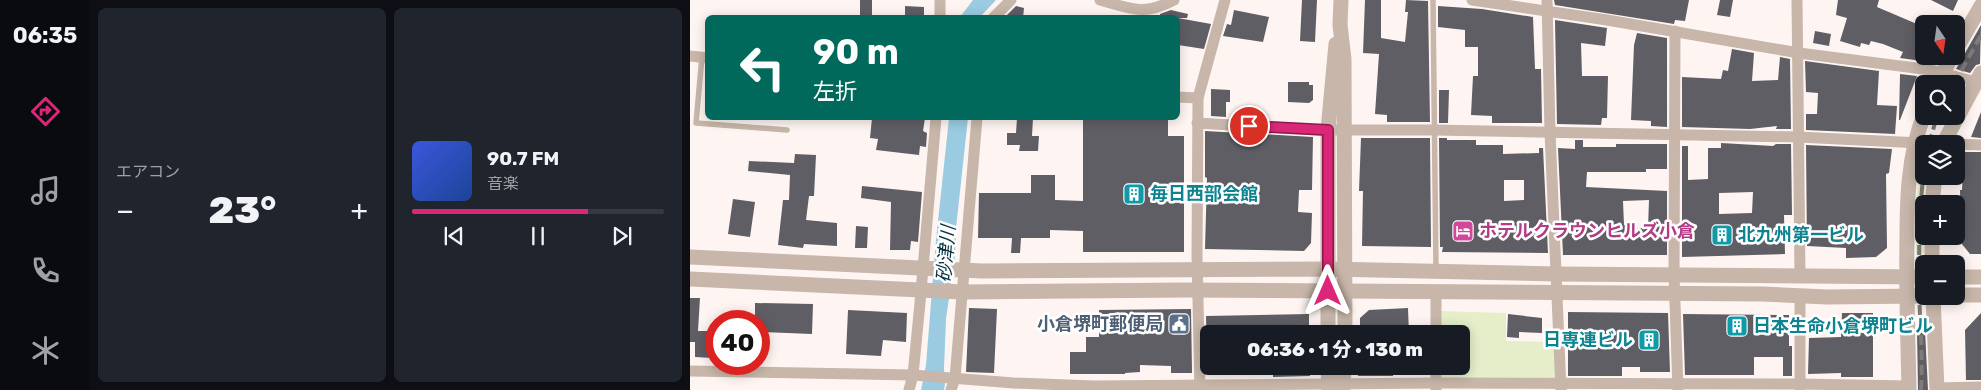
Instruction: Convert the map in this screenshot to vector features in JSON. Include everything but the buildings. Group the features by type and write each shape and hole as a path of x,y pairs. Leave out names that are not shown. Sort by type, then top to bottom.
{"street":[{"path":"940,0 940,15"},
{"path":"995,15 1000,8 1011,0"},
{"path":"1100,0 1138,11 1152,9 1174,0"},
{"path":"1200,387 1198,98 1225,0"},
{"path":"1328,325 1328,130 1341,0"},
{"path":"1472,0 1547,5 1675,31 1923,75"},
{"path":"1798,0 1800,276"},
{"path":"1547,5 1550,132 1561,387"},
{"path":"1965,34 1981,6"},
{"path":"1340,25 1344,59 1344,325"},
{"path":"1675,31 1674,294 1678,387"},
{"path":"690,56 705,57"},
{"path":"1947,135 1978,77 1965,77"},
{"path":"1180,97 1198,98"},
{"path":"909,390 913,374 924,290 936,120"},
{"path":"951,390 960,271 977,120"},
{"path":"690,371 913,374 1014,383 1094,386 1909,388 1907,277 1909,188 1915,142 1798,137 1435,130 1328,130 1197,123"},
{"path":"1965,144 1981,145"},
{"path":"690,257 960,271 1344,269 1556,274 1915,277"},
{"path":"1965,277 1981,277"},
{"path":"690,279 959,292 1198,290 1915,296"},
{"path":"1436,291 1436,325"},
{"path":"1965,295 1981,294"},
{"path":"1800,296 1800,387"},
{"path":"1933,305 1937,389 1981,387"}],"lane":[{"path":"1433,0 1436,270"},
{"path":"705,57 696,123 787,130"}],"green space":[{"path":"1918,185 1925,185 1924,195 1917,195"},
{"path":"1916,245 1924,245 1924,253 1916,254"},
{"path":"1440,311 1506,313 1506,341 1554,342 1556,379 1439,379 1439,375 1470,375 1470,325 1439,325"}],"water":[{"path":"973,0 996,0 982,15 962,15"},
{"name":"砂津川","path":"949,120 968,120 956,228 955,256 946,319 944,390 921,390 926,365 936,240"}],"railway":[{"path":"1959,75 1981,35"},
{"path":"1932,135 1934,125"},
{"path":"1921,390 1919,245 1922,185"}],"place":[{"name":"毎日西部会館","path":"1134,194"},
{"name":"ホテルクラウンヒルズ小倉","path":"1463,231"},
{"name":"北九州第一ビル","path":"1722,235"},
{"name":"小倉堺町郵便局","path":"1179,324"},
{"name":"日本生命小倉堺町ビル","path":"1737,326"},
{"name":"日専連ビル","path":"1649,340"}],"route":[{"path":"1249,126 1328,130 1328,291"}]}
